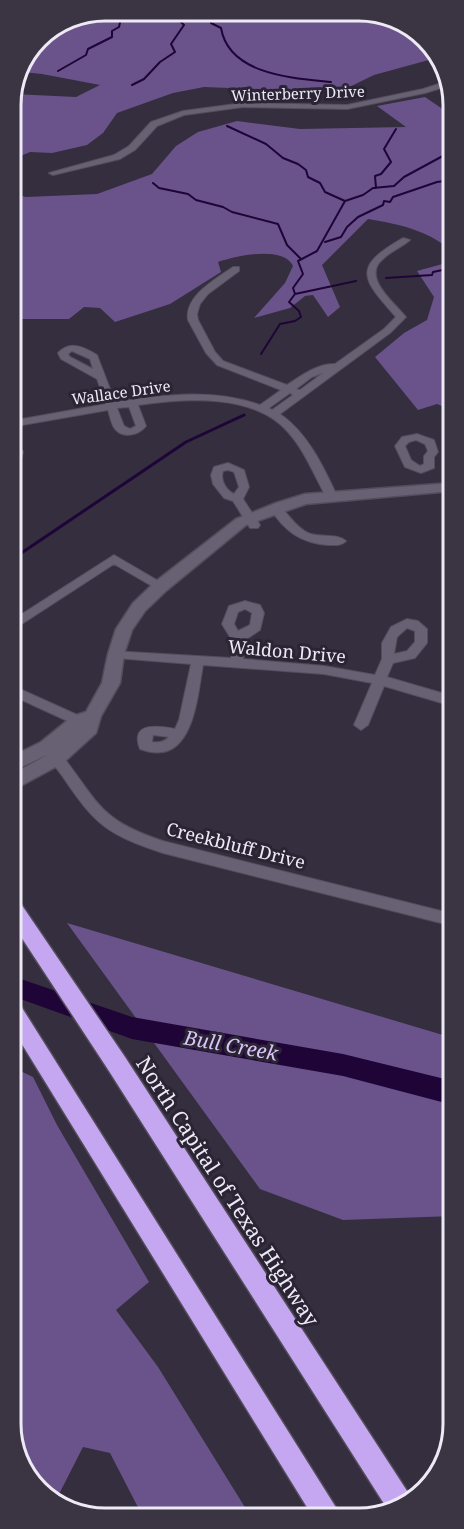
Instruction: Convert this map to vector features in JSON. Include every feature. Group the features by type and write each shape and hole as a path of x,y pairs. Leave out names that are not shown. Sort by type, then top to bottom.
{"highway":[{"name":"North Capital of Texas Highway","path":"21,921 117,1064 397,1499"},
{"path":"21,1024 323,1508"}],"street":[{"name":"Winterberry Drive","path":"53,173 117,157 132,148 154,124 183,113 243,105 347,107 440,86"},
{"path":"273,414 387,331 401,317 373,285 369,276 375,259 406,240"},
{"path":"236,269 205,292 196,303 193,320 211,353 220,363 301,394"},
{"path":"261,409 308,375 345,362"},
{"path":"101,377 121,430 130,432 141,426 132,402"},
{"name":"Wallace Drive","path":"21,422 111,405 180,398 246,404 273,414 286,424 316,464 333,498"},
{"path":"421,470 427,489"},
{"path":"85,719 111,683 116,654 124,629 139,607 161,586 204,552 215,550 252,522 278,511 326,503 333,498 443,488"},
{"path":"237,499 252,522"},
{"path":"278,511 288,527 303,537 318,542 340,541"},
{"path":"21,620 114,559 161,586"},
{"path":"236,664 242,636"},
{"name":"Waldon Drive","path":"116,654 324,670 380,680 443,698"},
{"path":"361,724 388,659"},
{"path":"179,734 186,720 198,660"},
{"path":"21,693 85,719 90,728 21,777"},
{"path":"21,762 52,753"},
{"name":"Creekbluff Drive","path":"52,753 95,812 112,826 134,837 174,850 443,917"}],"shaded area":[{"path":"105,21 359,21 386,25 396,30 410,38 429,60 374,75 339,92 204,87 173,93 117,113 103,133 87,145 52,153 30,152 21,156 22,94 76,97 100,85 28,73 38,54 50,42 73,27"},
{"path":"425,97 443,109 443,245 412,229 368,219 322,265 340,307 328,317 313,295 305,296 290,308 254,318 285,283 293,266 280,256 258,254 218,262 221,272 170,304 115,322 100,308 84,307 69,319 21,319 21,196 97,194 152,174 176,146 198,132 237,121 300,129 406,127 377,106"},
{"path":"443,264 443,406 437,404 418,410 375,357 404,333 427,320 434,297 417,271"},
{"path":"67,923 443,1035 443,1216 343,1220 260,1189"},
{"path":"21,1071 33,1077 57,1125 149,1282 116,1310 158,1367 245,1508 138,1508 110,1453 83,1447 59,1494 38,1475 32,1466 23,1440 21,1424"}],"waterway":[{"path":"58,71 86,55 88,49 112,37 112,31 119,27 120,21"},
{"path":"132,85 144,79 160,62 175,52 171,44 184,25 180,21"},
{"path":"211,21 221,28 226,44 236,56 249,65 282,76 331,82"},
{"path":"227,126 266,144 283,158 298,164 306,170 308,177 320,183 325,192 345,201"},
{"path":"376,188 375,176 381,174 391,162 384,149 396,129"},
{"path":"376,188 394,186 404,177 443,156"},
{"path":"325,242 341,237 347,227 358,217 383,205 384,201 390,202 393,197 443,181"},
{"path":"153,183 159,188 188,194 196,200 223,207 232,212 278,224 287,245 300,258"},
{"path":"345,201 376,188"},
{"path":"295,294 293,288 303,274 298,261 317,251 345,201"},
{"path":"386,278 432,275 433,272 443,270"},
{"path":"295,294 356,281"},
{"path":"261,354 280,324 295,321 301,317 299,311 289,302 295,294"},
{"path":"21,553 186,442 244,415 241,417"},
{"name":"Bull Creek","path":"21,989 132,1028 343,1065 443,1090"}]}
